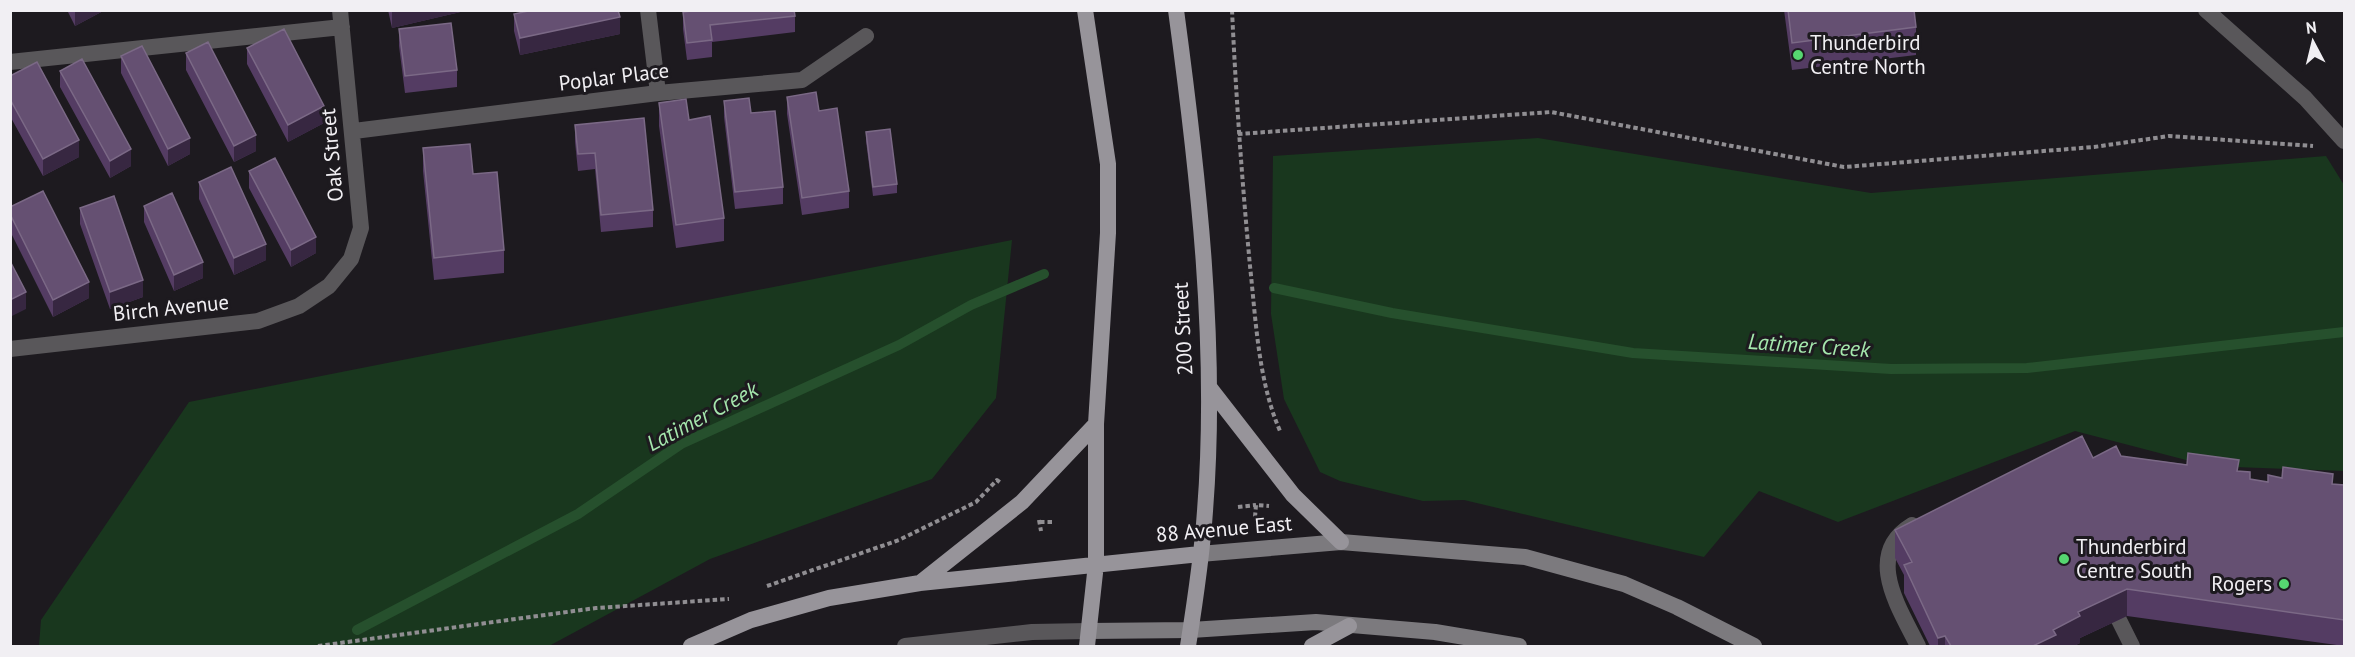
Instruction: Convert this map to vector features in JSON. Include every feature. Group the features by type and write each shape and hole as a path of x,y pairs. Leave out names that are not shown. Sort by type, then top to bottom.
{"main road":[{"path":"1085,10 1108,165 1105,321 1096,424 1096,564 1088,639 1316,622 1435,632 1519,646"},
{"name":"200 Street","path":"1176,10 1191,121 1202,254 1209,387 1205,510 1188,646"},
{"path":"1209,387 1293,495 1341,542"},
{"path":"920,583 1022,502 1096,424"},
{"name":"88 Avenue East","path":"691,646 751,620 829,598 920,583 1096,564 1341,542 1525,556 1624,584 1677,607 1754,646"},
{"path":"1311,646 1349,626"}],"street":[{"path":"648,10 658,93"},
{"path":"2206,10 2305,98 2344,141"},
{"path":"10,62 341,19"},
{"name":"Oak Street","path":"329,286 351,259 361,228 354,131 341,19"},
{"name":"Poplar Place","path":"354,131 658,93 802,80 867,36"},
{"name":"Birch Avenue","path":"10,349 258,321 300,306 329,286"},
{"path":"1918,646 1894,596 1886,559 1891,545 1900,532 1925,519"},
{"path":"2119,620 2132,646"},
{"path":"905,646 1032,632 1088,639"}],"path":[{"path":"1232,10 1238,134 1255,318 1269,405"},
{"path":"1238,134 1551,112 1844,167 2094,147 2169,135 2321,146"},
{"path":"758,589 899,540 976,502 997,480 1005,486"},
{"path":"1255,518 1256,505"},
{"path":"1238,507 1269,506"},
{"path":"1040,522 1052,522"},
{"path":"318,646 596,608 726,600 736,596"}],"green space":[{"path":"1538,138 1871,193 2326,156 2344,185 2344,471 2209,466 2075,431 1838,522 1759,491 1704,557 1464,500 1423,501 1340,481 1320,472 1284,399 1271,314 1273,156"},
{"path":"1012,240 996,398 932,479 710,559 549,646 39,646 41,620 189,402"}],"building":[{"path":"533,10 618,10 620,17 520,38 514,14"},
{"path":"794,10 795,16 710,25 712,40 687,43 683,12"},
{"path":"1788,10 1914,10 1916,27 1792,43"},
{"path":"451,23 457,70 405,76 399,29"},
{"path":"284,29 324,106 288,125 247,48"},
{"path":"208,42 256,135 234,146 186,53"},
{"path":"142,46 190,138 168,149 121,56"},
{"path":"82,59 131,149 110,161 60,71"},
{"path":"37,62 79,140 43,159 10,99 10,76"},
{"path":"816,92 819,111 837,108 849,191 802,198 787,97"},
{"path":"749,98 751,113 775,111 783,187 735,192 724,101"},
{"path":"686,99 689,120 710,116 724,218 676,225 659,103"},
{"path":"644,118 653,210 601,215 595,153 578,154 575,125"},
{"path":"890,129 897,184 873,187 866,132"},
{"path":"470,144 473,174 497,172 504,250 434,258 423,148"},
{"path":"275,158 316,237 291,250 249,171"},
{"path":"231,167 266,244 234,258 199,182"},
{"path":"43,191 89,282 53,300 10,214 10,207"},
{"path":"172,193 203,262 174,275 144,206"},
{"path":"114,196 143,280 110,292 80,208"},
{"path":"10,261 26,292 10,300"},
{"name":"Thunderbird Centre South","path":"2082,436 2093,458 2116,446 2121,456 2187,465 2188,453 2239,460 2237,471 2250,472 2250,479 2268,482 2268,475 2282,478 2283,467 2333,474 2332,484 2344,485 2344,620 2127,589 2078,612 2080,616 2053,630 2056,635 2033,646 1951,646 1945,636 1938,638 1904,565 1912,562 1895,530"}],"waterway":[{"name":"Latimer Creek","path":"357,630 578,514 681,444 899,345 971,305 1044,274"},
{"name":"Latimer Creek","path":"1274,288 1392,313 1633,353 1891,369 2027,368 2344,332"}],"place":[{"name":"Thunderbird Centre North","path":"1798,55"},
{"name":"Thunderbird Centre South","path":"2064,559"},
{"name":"Rogers","path":"2284,584"}]}
